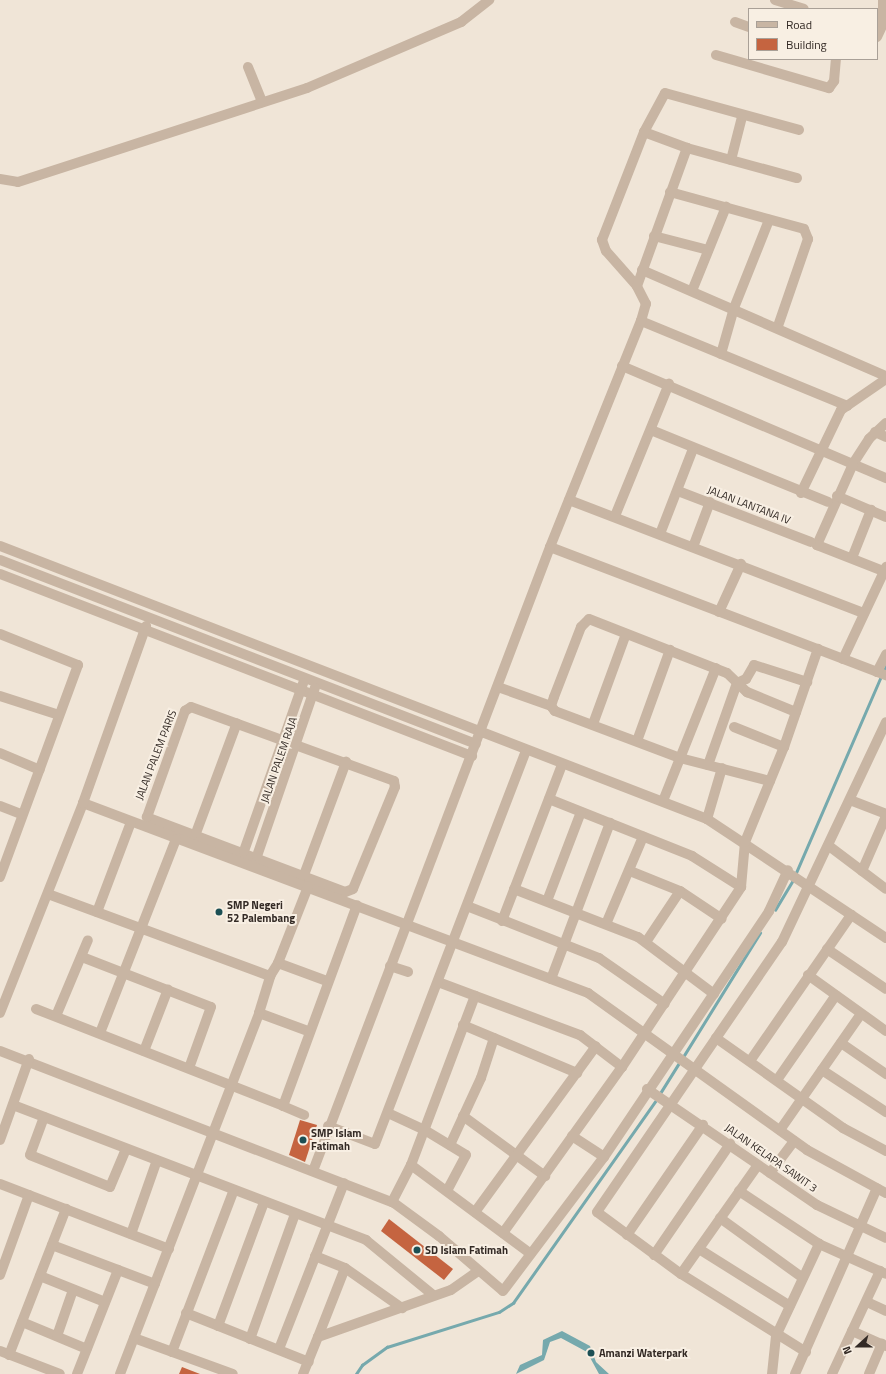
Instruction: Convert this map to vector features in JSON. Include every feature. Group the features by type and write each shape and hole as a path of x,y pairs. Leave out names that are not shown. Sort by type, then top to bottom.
{"street":[{"path":"0,179 25,180 130,149 262,102 314,86 424,39 468,18 489,0"},
{"path":"776,0 801,8"},
{"path":"878,34 882,24 883,0"},
{"path":"735,22 748,27"},
{"path":"716,55 829,88 834,81 836,60"},
{"path":"248,67 262,102"},
{"path":"314,1170 328,1126 472,756 550,547 641,321 646,304 637,286 606,251 602,240 644,132 668,91 742,117 799,130"},
{"path":"731,160 742,117"},
{"path":"644,132 687,148 796,178"},
{"path":"637,286 687,148"},
{"path":"670,192 804,229 808,238 778,326"},
{"path":"692,291 726,207"},
{"path":"721,354 734,308 769,220"},
{"path":"654,236 708,250"},
{"path":"642,270 778,326 886,376"},
{"path":"641,321 847,406"},
{"path":"622,366 669,384 886,478"},
{"path":"801,493 821,449 847,406 886,379"},
{"path":"615,516 669,384"},
{"path":"843,659 885,570 817,545 837,496 853,464 875,432 886,423"},
{"path":"651,430 693,449 801,493 828,502"},
{"path":"875,432 886,437"},
{"path":"660,534 678,491 693,449"},
{"name":"JALAN LANTANA IV","path":"678,491 811,542"},
{"path":"837,496 886,516"},
{"path":"569,500 741,564 864,613"},
{"path":"693,547 710,502"},
{"path":"852,558 871,510"},
{"path":"0,546 562,765 663,801 707,819 789,870 851,915 886,938"},
{"path":"550,547 882,674 886,654"},
{"path":"0,560 148,619 317,682 476,744"},
{"path":"719,612 741,564"},
{"path":"0,574 143,632 314,693 472,756"},
{"path":"0,1013 83,803 143,632 154,606"},
{"path":"551,706 586,620 716,668 747,692 796,712"},
{"path":"0,634 78,664 40,770 21,814 0,877"},
{"path":"593,724 626,634"},
{"path":"504,1234 622,1067 722,919 741,887 745,842 784,747 818,649"},
{"path":"637,741 670,650"},
{"path":"708,765 737,683 759,663 807,682"},
{"name":"JALAN PALEM RAJA","path":"244,851 286,741 309,666"},
{"path":"663,801 716,668"},
{"name":"JALAN PALEM RAJA","path":"257,856 298,745 321,670"},
{"path":"498,688 551,706 555,711 593,724 680,758 770,781"},
{"path":"0,696 59,715"},
{"name":"JALAN PALEM PARIS","path":"196,833 150,818 146,813 189,707 236,723"},
{"path":"236,723 346,762 396,784 371,851 350,892 196,833 236,723"},
{"path":"806,1352 776,1336 681,1274 597,1212 690,1068 716,1038 782,942 808,884 829,846 885,726"},
{"path":"734,727 784,747"},
{"path":"328,1126 373,1145 388,1113 526,751"},
{"path":"0,753 40,770"},
{"path":"304,875 346,762"},
{"path":"502,921 562,765"},
{"path":"707,819 722,768"},
{"path":"549,800 692,856 741,887"},
{"path":"850,800 886,815 862,871"},
{"path":"83,803 176,839 357,905 452,944 588,993 673,1057 794,1140 839,1170 882,1190 861,1226 795,1374"},
{"path":"0,806 21,814"},
{"path":"547,901 582,812"},
{"path":"96,912 131,822"},
{"path":"551,979 566,943 575,912 610,823"},
{"path":"606,924 630,871 642,837"},
{"path":"100,1033 139,928 176,839"},
{"path":"829,846 886,888"},
{"path":"0,1051 29,1059 213,1134 314,1170 392,1202 439,1236 478,1272 500,1290 505,1291 604,1157 673,1057 769,911 789,870"},
{"path":"630,871 680,892 722,919"},
{"path":"120,1374 259,1013 270,976 278,963 308,887"},
{"path":"514,889 606,924 646,942 714,994"},
{"path":"646,942 680,892"},
{"path":"48,894 270,976"},
{"path":"283,1106 308,1031 357,905"},
{"path":"467,906 502,921 566,943 620,969 665,1004"},
{"path":"750,1061 851,915"},
{"path":"56,1016 88,940"},
{"path":"827,949 886,989"},
{"path":"82,957 168,989 211,1007 189,1068"},
{"path":"278,963 327,981"},
{"path":"390,966 408,972"},
{"path":"808,976 886,1031"},
{"path":"438,982 580,1035 622,1067"},
{"path":"144,1051 168,989"},
{"path":"777,1080 836,995"},
{"path":"392,1202 411,1165 475,996"},
{"path":"36,1009 189,1068 231,1087 304,1115"},
{"path":"259,1013 308,1031"},
{"path":"780,1130 861,1014"},
{"path":"463,1025 577,1073"},
{"path":"450,1145 494,1038"},
{"path":"716,1038 844,1128 886,1151"},
{"path":"841,1043 886,1073"},
{"path":"475,1212 596,1046"},
{"path":"0,1140 29,1059"},
{"path":"822,1070 886,1112"},
{"name":"JALAN KELAPA SAWIT 3","path":"650,1091 668,1101 703,1125 817,1206 886,1238"},
{"path":"13,1105 366,1240 433,1295"},
{"path":"388,1113 424,1129 450,1145 467,1158 448,1190"},
{"path":"463,1116 545,1176"},
{"path":"44,1118 30,1155 110,1187 126,1149"},
{"path":"627,1235 703,1125"},
{"path":"572,1136 604,1157"},
{"path":"770,1173 794,1140"},
{"path":"654,1255 730,1144"},
{"path":"131,1234 157,1160"},
{"path":"411,1165 448,1190 531,1254"},
{"path":"681,1274 758,1165"},
{"path":"280,1349 344,1183"},
{"path":"0,1184 168,1249"},
{"path":"172,1352 234,1190"},
{"path":"739,1191 819,1244 883,1272 852,1330 832,1374"},
{"path":"0,1275 29,1195"},
{"path":"218,1326 264,1202"},
{"path":"60,1374 4,1353 22,1322 66,1209"},
{"path":"250,1339 295,1214"},
{"path":"720,1218 803,1278"},
{"path":"772,1374 776,1336 819,1244"},
{"path":"52,1245 155,1284"},
{"path":"699,1249 790,1306"},
{"path":"315,1256 345,1268 402,1308"},
{"path":"303,1374 345,1268"},
{"path":"77,1374 118,1270"},
{"path":"318,1337 402,1308 433,1295 451,1290 478,1272"},
{"path":"40,1276 105,1302"},
{"path":"57,1336 73,1290"},
{"path":"867,1302 886,1311"},
{"path":"186,1313 250,1339 280,1349 309,1362"},
{"path":"22,1322 87,1349"},
{"path":"852,1330 884,1345 869,1374"},
{"path":"134,1338 172,1352 214,1371 233,1374"}],"water":[{"name":"Amanzi Waterpark","path":"562,1331 590,1346 596,1362 609,1374 599,1374 587,1352 561,1338 550,1342 544,1360 516,1374 520,1365 542,1355 543,1340"}],"building":[{"name":"SMP Islam Fatimah","path":"300,1120 317,1125 305,1162 289,1155"},
{"name":"SD Islam Fatimah","path":"389,1219 453,1269 444,1280 381,1231"},
{"path":"182,1367 200,1374 179,1374"}],"waterway":[{"path":"883,672 886,666"},
{"path":"795,875 881,676"},
{"path":"775,910 793,880"},
{"path":"683,1057 760,933"},
{"path":"659,1095 680,1062"},
{"path":"356,1374 362,1365 387,1347 499,1312 513,1303 657,1099"}],"place":[{"name":"SMP Negeri 52 Palembang","path":"219,912"},
{"name":"SMP Islam Fatimah","path":"303,1140"},
{"name":"SD Islam Fatimah","path":"417,1250"},
{"name":"Amanzi Waterpark","path":"591,1353"}]}
